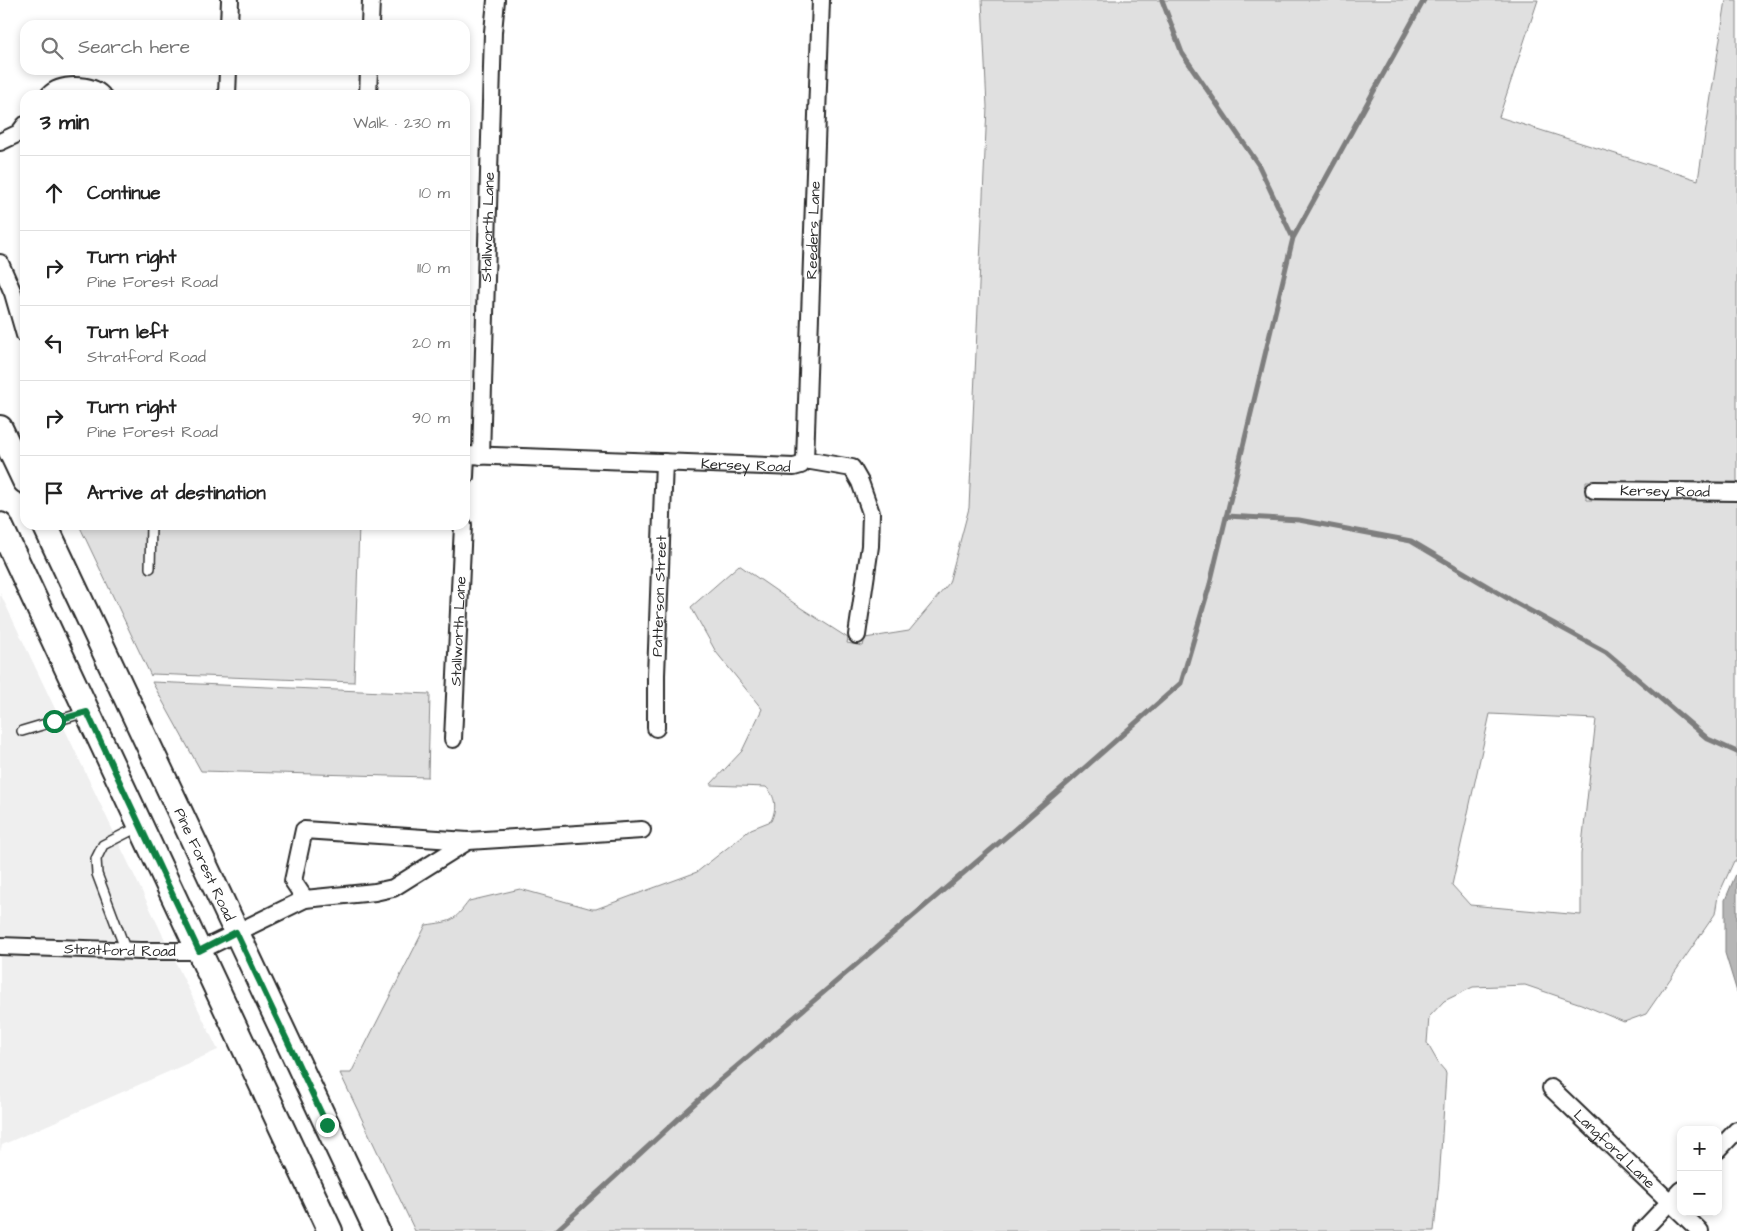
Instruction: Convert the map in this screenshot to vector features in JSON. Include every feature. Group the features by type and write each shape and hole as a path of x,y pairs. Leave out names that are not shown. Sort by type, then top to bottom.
{"main road":[{"path":"8,442 20,470"},
{"path":"0,525 330,1231"},
{"name":"Pine Forest Road","path":"47,530 377,1231"}],"street":[{"path":"229,20 230,0"},
{"path":"370,20 371,0"},
{"name":"Stallworth Lane","path":"471,455 496,0"},
{"name":"Reeders Lane","path":"805,460 821,0"},
{"path":"228,75 228,90"},
{"path":"368,90 369,75"},
{"path":"56,90 74,85 94,90"},
{"path":"0,142 20,131"},
{"path":"0,263 13,293 20,318"},
{"name":"Kersey Road","path":"471,455 794,466 801,465 805,460 852,468 860,482 871,513 870,546 857,635"},
{"name":"Patterson Street","path":"656,728 656,675 664,462"},
{"name":"Kersey Road","path":"1594,490 1737,492"},
{"name":"Stallworth Lane","path":"453,739 463,530"},
{"path":"305,899 293,881 304,830 468,841 642,830"},
{"name":"Stratford Road","path":"0,946 126,951 199,951 305,899 375,892 393,888 468,841"},
{"name":"Langford Lane","path":"1551,1088 1700,1231"},
{"path":"1722,1146 1737,1130"},
{"path":"1642,1231 1677,1194"}],"lane":[{"path":"150,568 151,530"},
{"path":"22,731 87,712"},
{"path":"126,951 96,874 96,859 104,845 140,826"}],"shaded area":[{"path":"982,0 1538,0 1499,117 1698,180 1726,0 1737,0 1737,482 1586,481 1586,500 1737,501 1737,861 1734,861 1718,896 1715,914 1646,1014 1624,1022 1581,1004 1525,985 1473,987 1444,1001 1429,1017 1427,1043 1446,1074 1434,1231 415,1231 340,1073 351,1073 426,925 451,920 469,901 520,889 596,909 697,872 751,829 771,821 774,812 774,799 766,787 710,785 742,751 762,709 716,652 691,607 739,565 848,638 847,643 863,646 865,638 909,631 949,583 969,508 987,107","holes":["1490,714 1596,719 1581,854 1581,915 1470,905 1452,885"]},
{"path":"81,530 359,530 354,682 152,674 151,676"},
{"path":"0,593 166,942 0,937"},
{"path":"152,682 430,694 428,777 201,771"},
{"path":"1736,874 1737,992 1725,953 1725,900"},
{"path":"0,956 175,961 218,1050 2,1145 0,1152"}],"waterway":[{"path":"1162,0 1182,53 1258,164 1293,238"},
{"path":"556,1231 716,1084 1014,830 1181,683 1210,584 1293,238 1424,0"},
{"path":"1226,516 1299,520 1411,541 1514,602 1606,652 1708,739 1737,752"}],"route":[{"path":"54,721 87,712 199,951 236,932 327,1125"}]}
